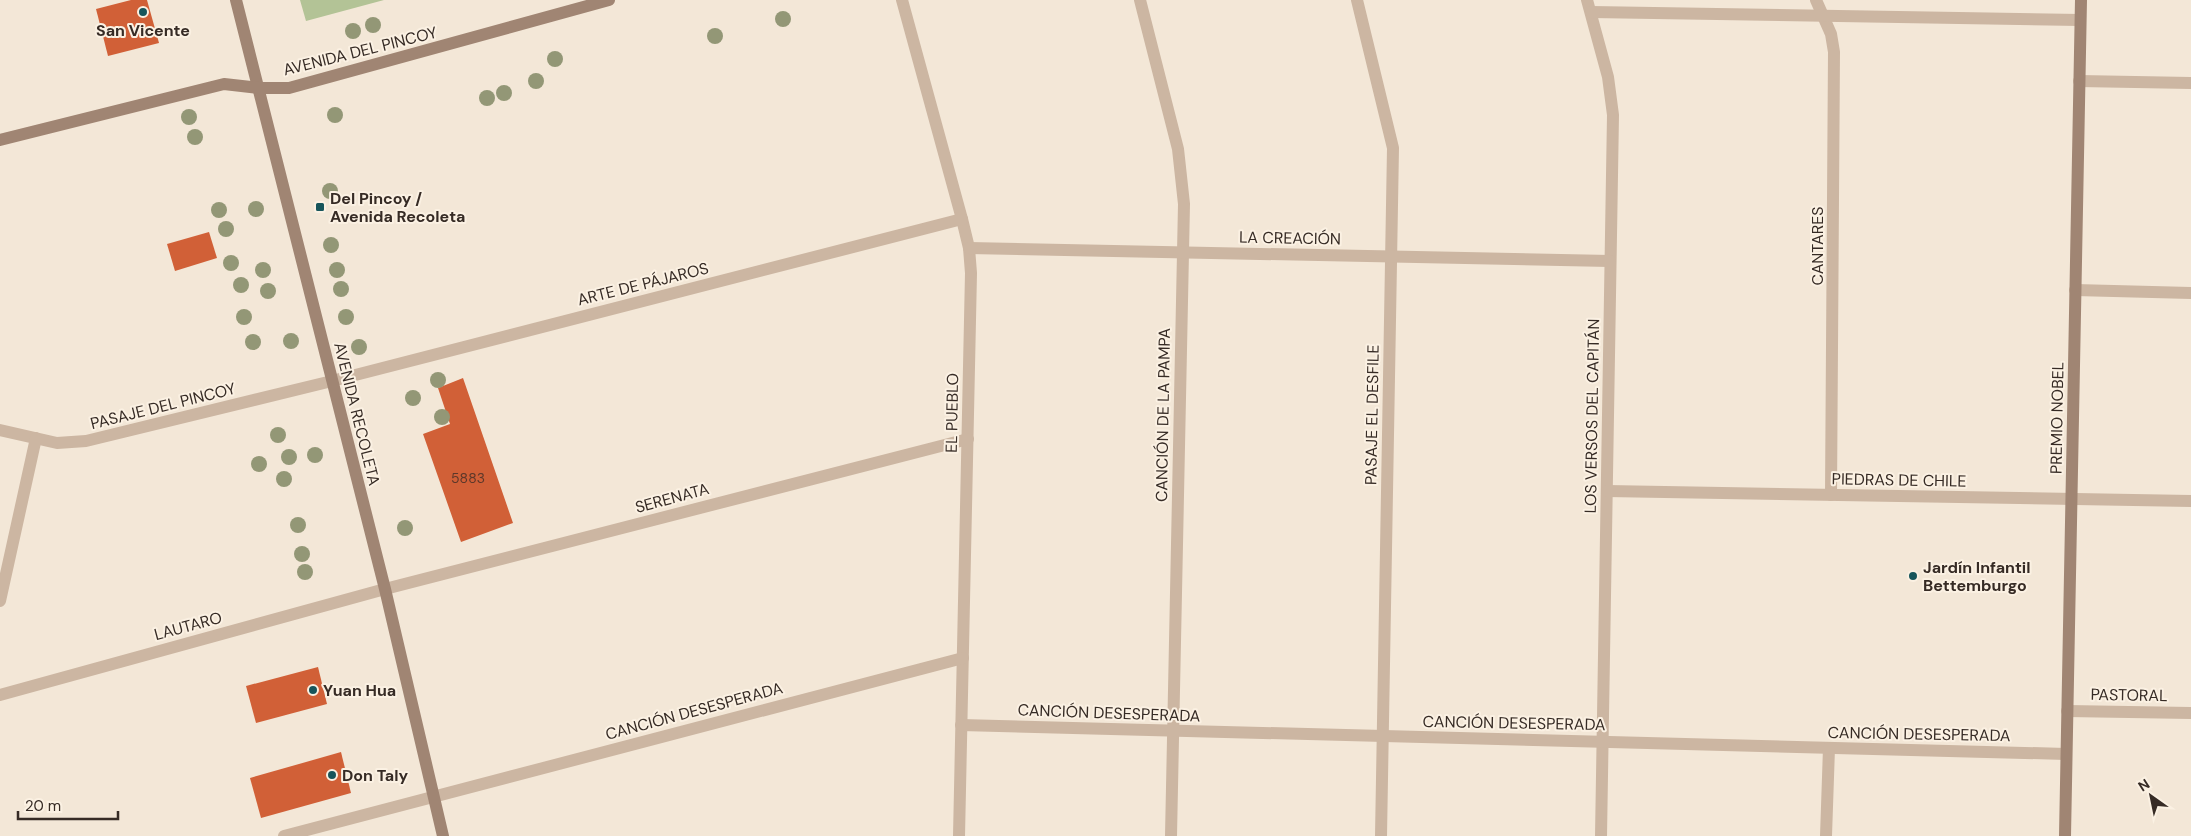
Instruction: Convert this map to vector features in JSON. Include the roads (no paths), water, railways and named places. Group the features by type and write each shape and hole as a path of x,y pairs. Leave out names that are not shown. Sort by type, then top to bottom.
{"street":[{"name":"AVENIDA RECOLETA","path":"236,0 385,590 432,796 443,836"},
{"name":"AVENIDA DEL PINCOY","path":"0,140 224,84 259,88 289,88 609,0"},
{"name":"EL PUEBLO","path":"902,0 962,219 969,248 971,273 959,836"},
{"name":"CANCIÓN DE LA PAMPA","path":"1140,0 1178,149 1184,204 1171,836"},
{"name":"PASAJE EL DESFILE","path":"1357,0 1393,148 1380,836"},
{"name":"CANTARES","path":"1816,0 1831,34 1834,52 1831,495"},
{"name":"PREMIO NOBEL","path":"2065,836 2081,0"},
{"path":"1589,6 1824,16 2080,20"},
{"name":"LOS VERSOS DEL CAPITÁN","path":"1589,6 1608,77 1613,115 1601,836"},
{"path":"2079,81 2191,82"},
{"name":"ARTE DE PÁJAROS","path":"332,381 962,219"},
{"name":"LA CREACIÓN","path":"969,248 1610,261"},
{"path":"2076,290 2191,293"},
{"name":"PASAJE DEL PINCOY","path":"0,430 57,443 86,441 332,381"},
{"path":"0,601 36,438"},
{"name":"SERENATA","path":"385,590 968,439"},
{"name":"PIEDRAS DE CHILE","path":"1607,491 2191,502"},
{"name":"LAUTARO","path":"0,695 385,590"},
{"name":"CANCIÓN DESESPERADA","path":"284,836 963,658"},
{"name":"PASTORAL","path":"2068,711 2191,712"},
{"name":"CANCIÓN DESESPERADA","path":"961,725 2066,754"},
{"path":"1826,836 1829,748"}],"place":[{"name":"San Vicente","path":"143,12"},
{"name":"Del Pincoy / Avenida Recoleta","path":"320,207"},
{"name":"Jardín Infantil Bettemburgo","path":"1913,576"},
{"name":"Yuan Hua","path":"313,690"},
{"name":"Don Taly","path":"332,775"}]}
